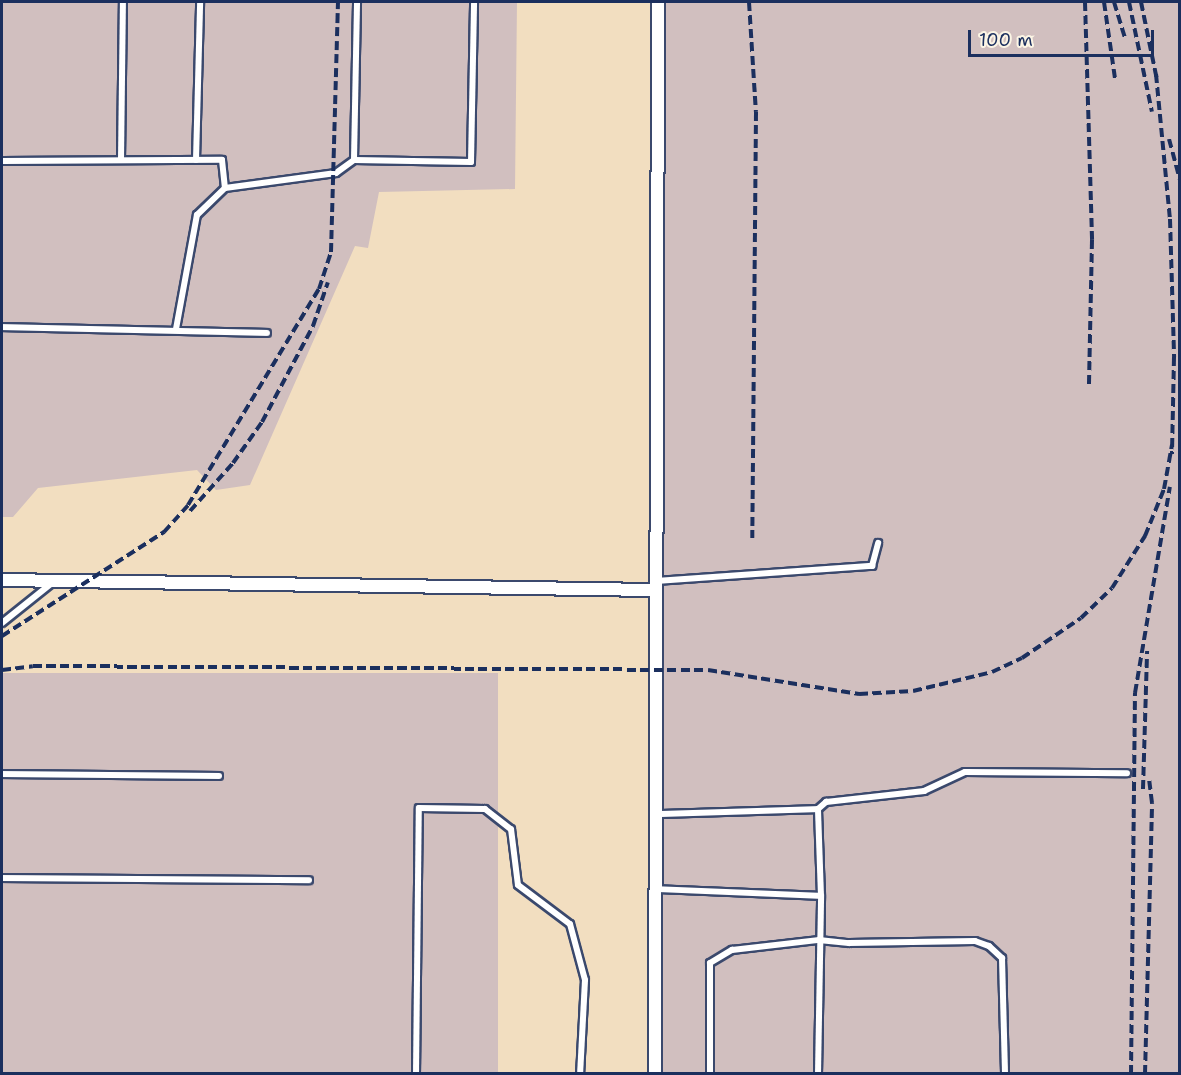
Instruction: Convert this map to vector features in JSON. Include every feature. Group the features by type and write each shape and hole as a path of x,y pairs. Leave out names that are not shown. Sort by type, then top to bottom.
{"street":[{"path":"655,1074 658,2"},
{"path":"2,580 656,585"}],"lane":[{"path":"121,160 123,2"},
{"path":"196,160 200,2"},
{"path":"354,160 357,2"},
{"path":"176,329 196,215 225,188 336,173 354,160 471,162 474,2"},
{"path":"2,160 222,160 225,188"},
{"path":"2,327 176,329 267,333"},
{"path":"656,585 872,566 878,543"},
{"path":"2,623 55,581"},
{"path":"655,814 818,809 826,802 924,791 965,772 1126,773"},
{"path":"2,774 219,776"},
{"path":"416,1074 419,808 485,808 511,829 518,885 570,924 585,980 580,1074"},
{"path":"818,809 821,896 818,1074"},
{"path":"2,878 309,880"},
{"path":"655,889 821,896"},
{"path":"710,1074 711,963 732,950 819,940 849,943 975,941 989,946 1002,958 1005,1074"}],"shaded area":[{"path":"2,2 517,2 515,189 379,192 368,248 355,246 250,485 216,490 197,470 38,488 13,517 2,517"},
{"path":"658,2 1179,2 1179,1073 658,1073"},
{"path":"2,673 498,673 498,1073 2,1073"}],"railway":[{"path":"2,636 164,532 188,505 319,289 331,252 338,2"},
{"path":"749,2 756,112 752,538"},
{"path":"1085,2 1092,240 1089,387"},
{"path":"1104,2 1115,78"},
{"path":"1114,2 1125,38"},
{"path":"1129,2 1152,112"},
{"path":"1141,2 1157,80"},
{"path":"1156,74 1170,219 1174,357 1172,454"},
{"path":"1169,139 1180,180"},
{"path":"190,511 233,463 262,422 313,326 328,282"},
{"path":"2,670 33,666 708,670 859,694 913,691 992,672 1022,658 1081,618 1112,588 1145,536 1164,489 1172,445"},
{"path":"1131,1074 1135,693 1170,487"},
{"path":"1143,789 1147,651"},
{"path":"1145,1074 1152,803 1149,777"}]}
